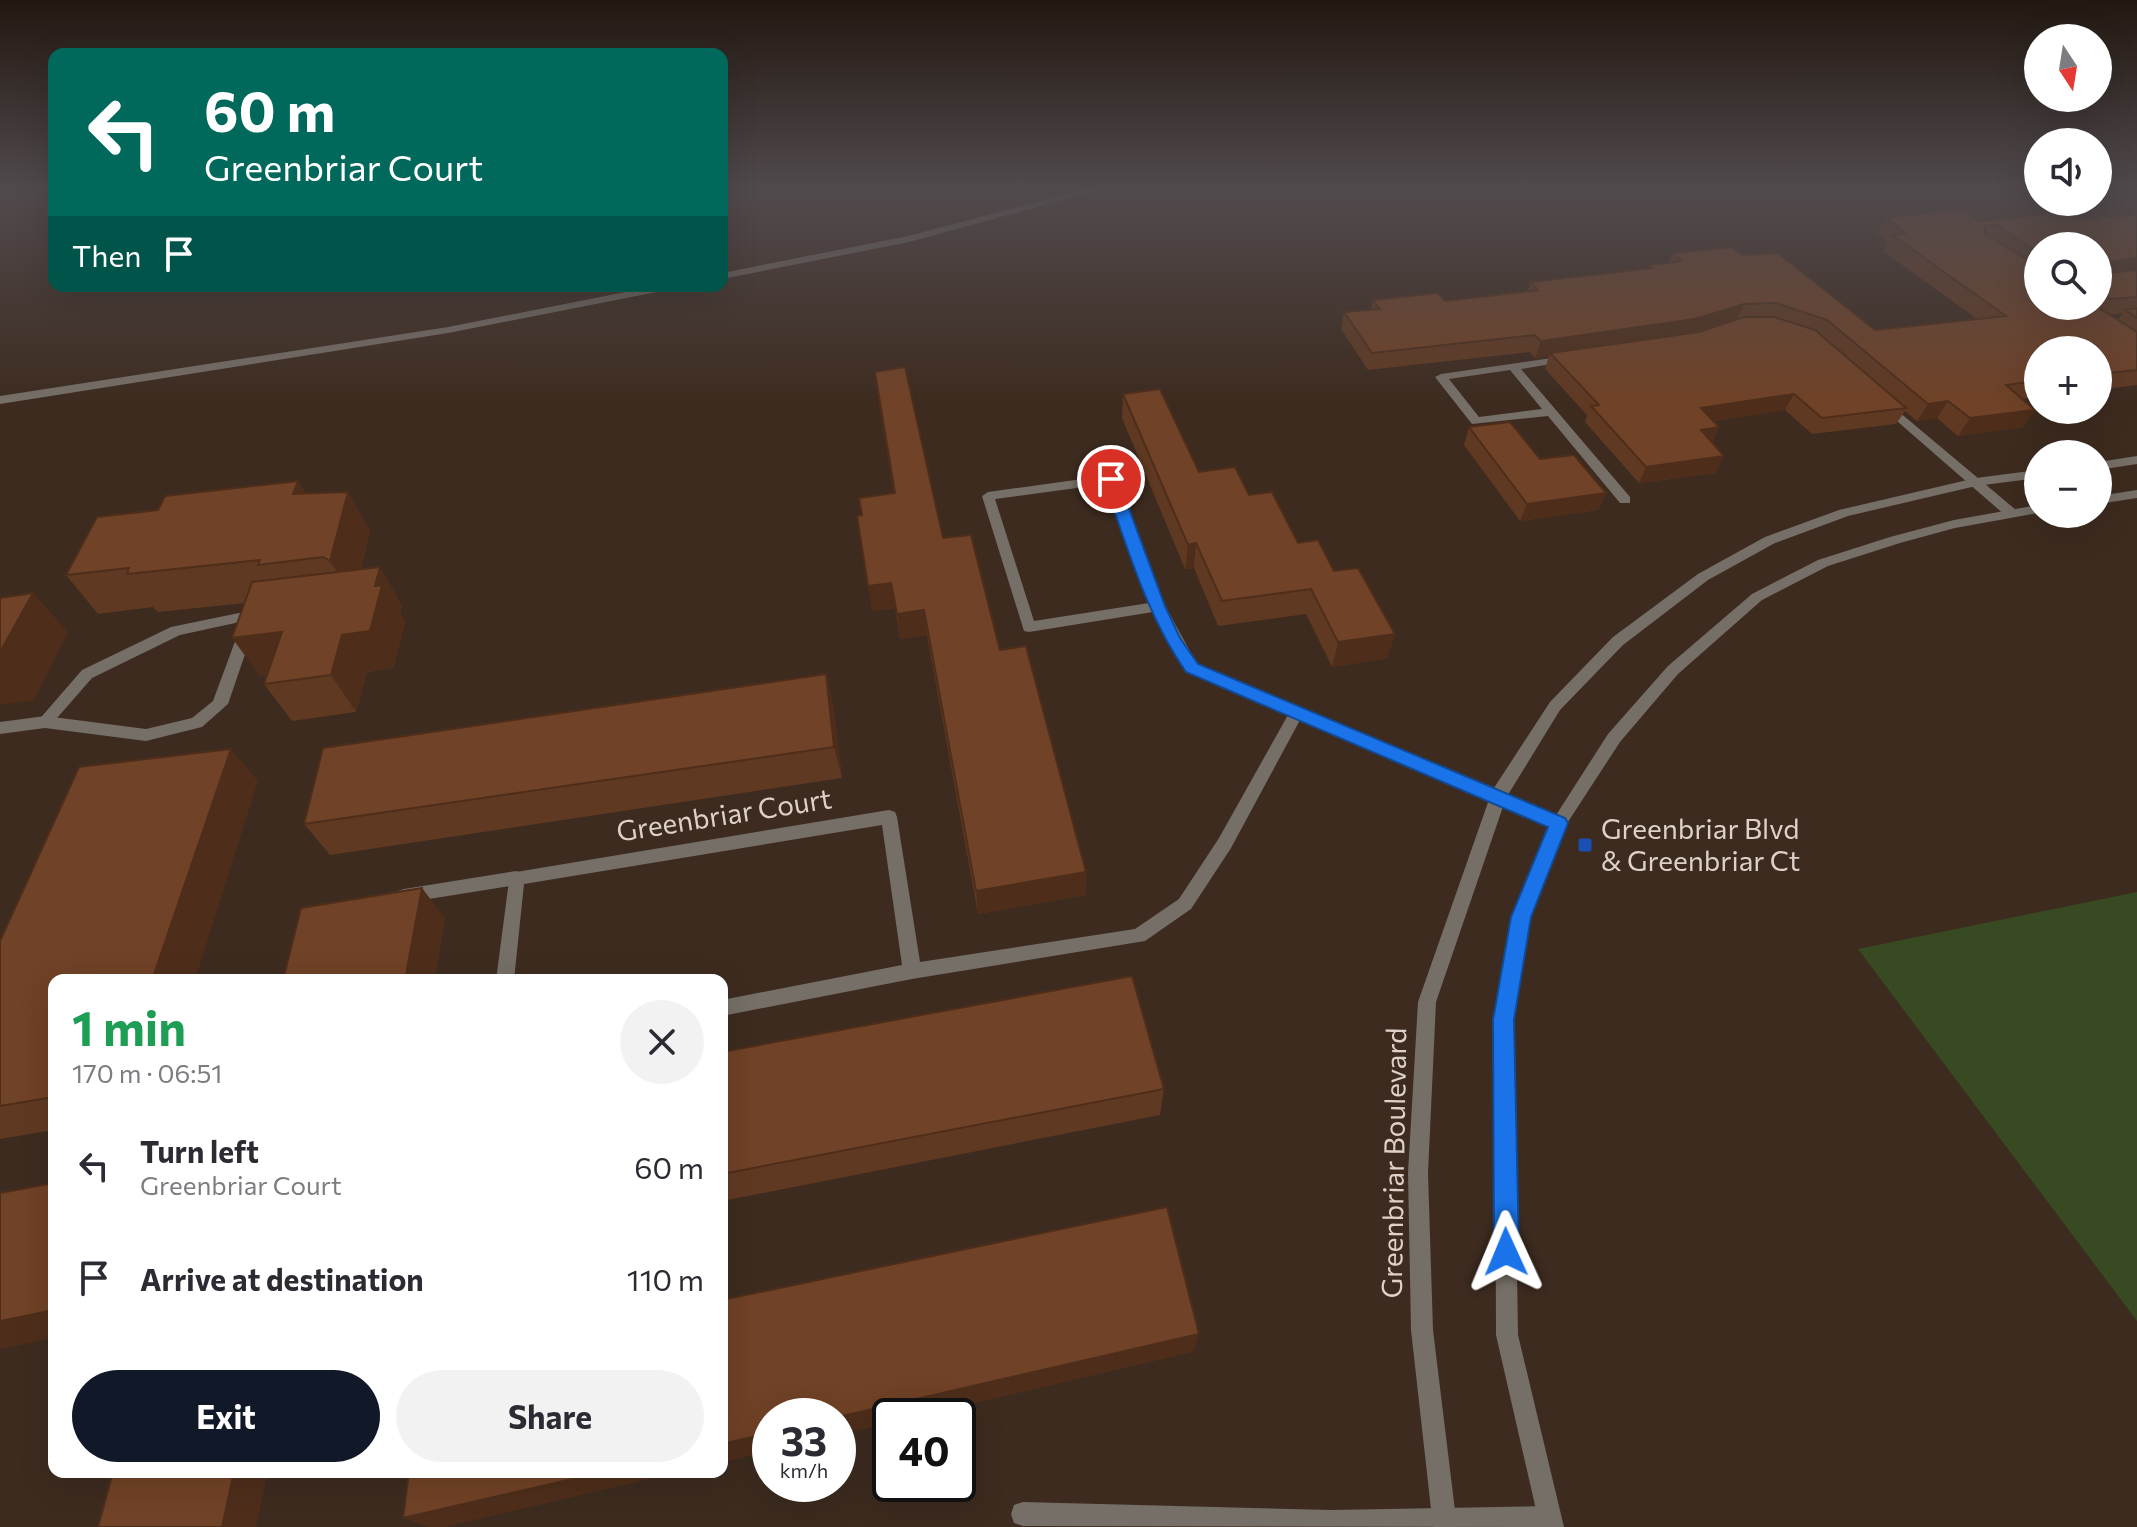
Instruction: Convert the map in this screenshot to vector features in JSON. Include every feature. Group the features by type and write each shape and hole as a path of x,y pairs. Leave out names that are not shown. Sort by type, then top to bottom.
{"street":[{"path":"728,275 802,260"},
{"path":"0,400 433,333 641,292"},
{"path":"1551,412 1476,421 1441,377 1583,356"},
{"path":"1514,368 1625,500"},
{"path":"1879,399 2011,513"},
{"path":"2112,464 2137,460"},
{"name":"Greenbriar Boulevard","path":"1444,1524 1422,1315 1418,1173 1427,1002 1498,796 1555,706 1618,641 1703,577 1770,540 1844,513 1976,482 2024,476"},
{"path":"1157,606 1029,627 988,496 1111,479 1157,606 1172,640 1192,668 1559,823"},
{"path":"2112,498 2137,494"},
{"path":"1023,1514 1444,1524 1551,1522 1507,1335 1504,1020 1521,917 1559,823 1614,738 1673,670 1757,597 1823,563 1954,524 2024,511"},
{"path":"45,722 87,674 176,631 279,611"},
{"path":"0,728 45,722 146,735 197,723 220,704 252,615"},
{"path":"728,1007 912,971 1139,936 1185,904 1225,843 1296,714"},
{"name":"Greenbriar Court","path":"516,878 889,817 912,971"},
{"path":"391,898 516,878 506,974"}],"green space":[{"path":"2137,892 2137,1321 1858,949"}],"building":[{"path":"1680,260 1787,260 1875,330 2006,316 1928,260 2024,260 2024,320 2112,320 2112,316 2137,332 2137,370 2112,373 2112,336 2024,336 2024,383 2006,385 2024,401 2024,411 1970,418 1948,401 1928,404 1827,320 1776,303 1744,304 1695,319 1541,341 1535,335 1372,353 1344,312 1380,309 1373,300 1438,293 1445,301 1538,290 1531,282 1652,268 1649,265"},
{"path":"2137,270 2137,297 2112,299 2112,273"},
{"path":"2137,308 2137,318 2125,310"},
{"path":"1744,317 1774,317 1815,330 1906,408 1822,418 1794,394 1701,408 1719,427 1701,430 1724,456 1646,467 1591,406 1599,405 1550,353 1699,332"},
{"path":"905,367 943,538 971,535 1000,650 1026,646 1086,872 976,891 924,610 897,614 891,583 868,586 857,516 862,515 859,498 895,493 875,372"},
{"path":"1160,389 1199,472 1235,467 1249,495 1272,492 1298,543 1318,540 1334,571 1358,568 1395,634 1338,642 1311,589 1222,601 1196,543 1188,545 1123,394"},
{"path":"1510,422 1540,459 1574,455 1606,493 1527,504 1469,427"},
{"path":"298,481 293,494 348,492 330,561 323,557 258,565 260,560 127,574 129,568 66,575 97,517 158,510 165,496"},
{"path":"380,567 375,586 382,585 370,631 342,635 331,675 264,684 282,632 232,638 252,582"},
{"path":"33,593 0,652 0,598"},
{"path":"826,674 834,747 304,824 323,748"},
{"path":"231,749 154,974 48,974 48,1098 0,1106 0,941 79,767"},
{"path":"422,888 406,974 284,974 301,908"},
{"path":"1132,976 1164,1089 728,1173 728,1051"},
{"path":"48,1184 48,1311 0,1321 0,1193"},
{"path":"1167,1207 1199,1334 921,1398 872,1398 872,1409 856,1413 856,1398 752,1398 752,1437 728,1443 728,1299"},
{"path":"111,1478 233,1478 222,1527 98,1527"},
{"path":"408,1478 577,1478 403,1518"}],"place":[{"name":"Greenbriar Blvd & Greenbriar Ct","path":"1585,845"}],"route":[{"path":"1111,479 1157,606 1172,640 1192,668 1559,823 1521,917 1504,1020 1506,1252"}]}
